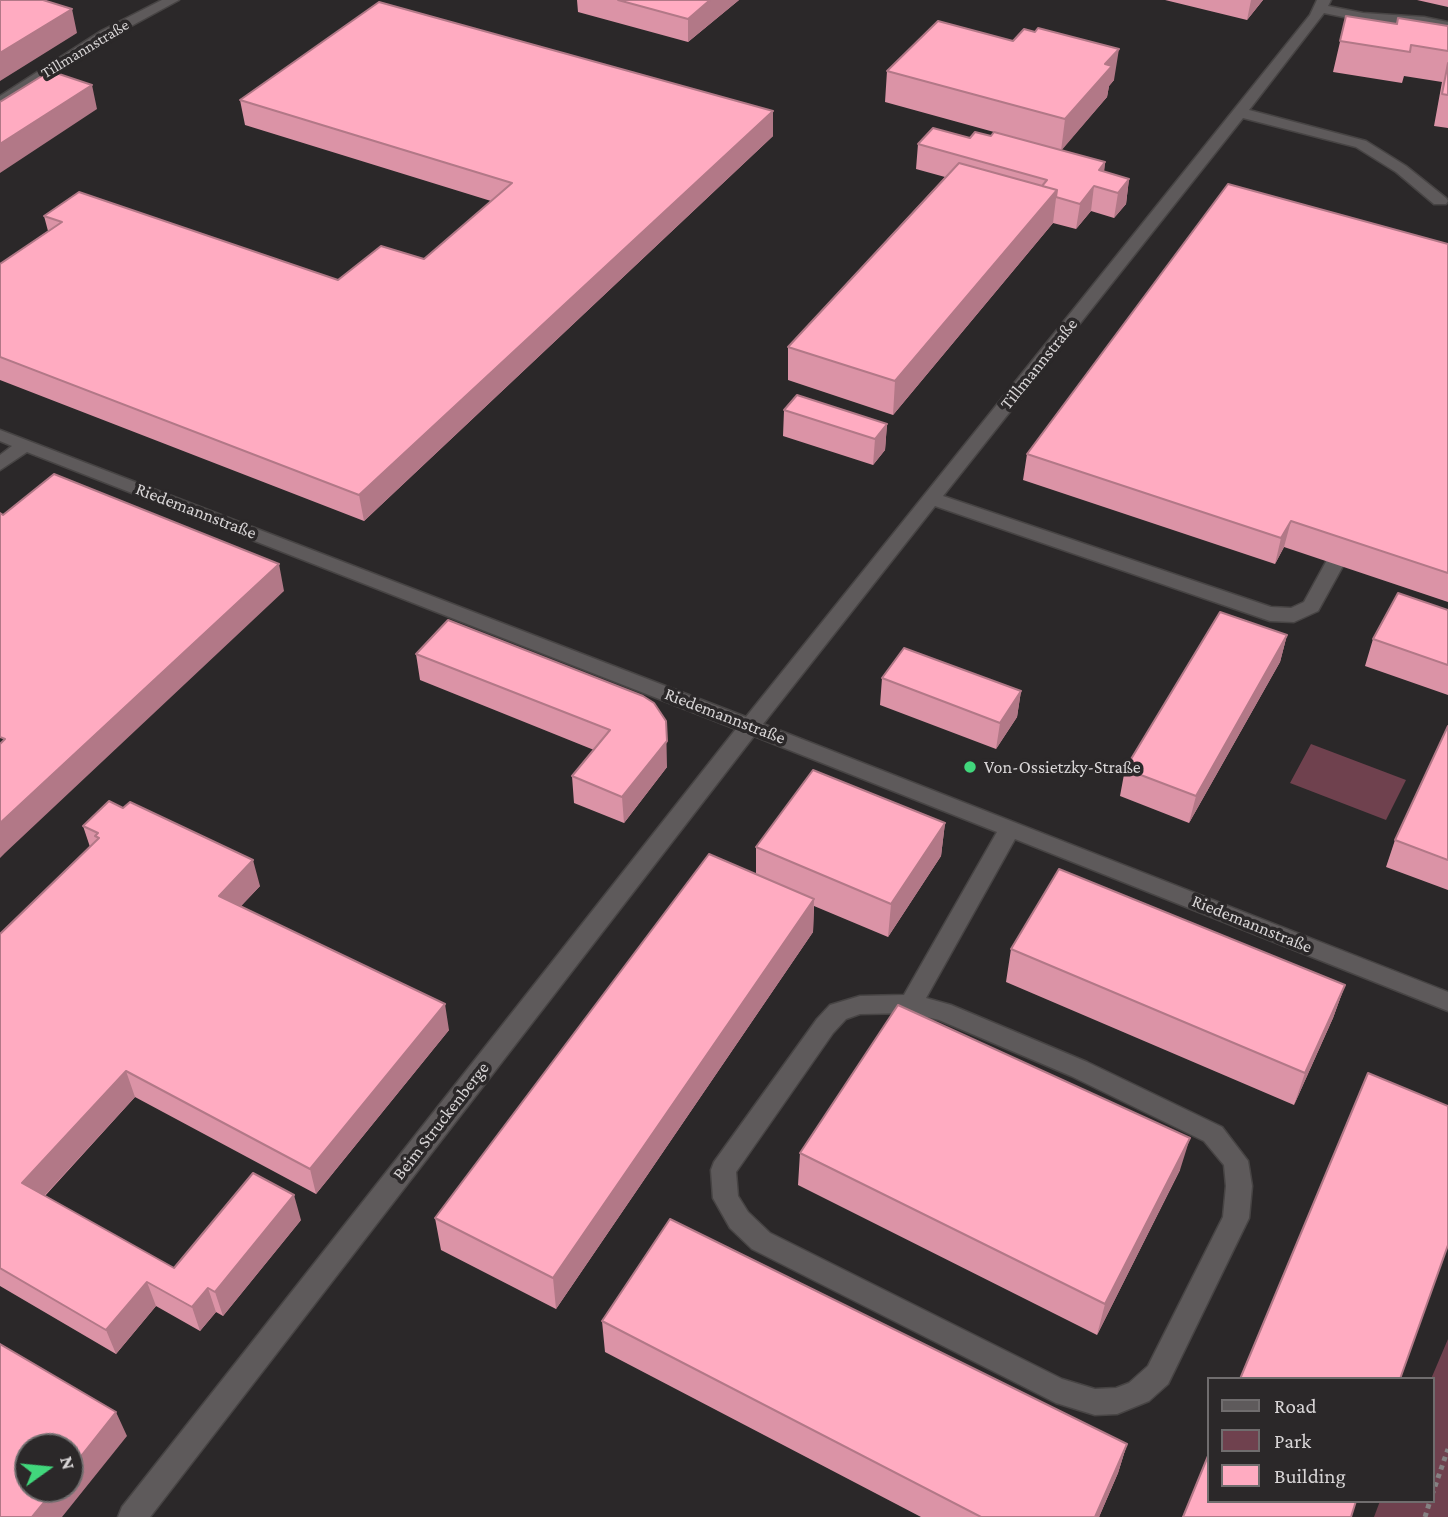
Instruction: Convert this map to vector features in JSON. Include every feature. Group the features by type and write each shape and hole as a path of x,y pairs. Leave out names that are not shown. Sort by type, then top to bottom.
{"street":[{"name":"Tillmannstraße","path":"0,102 106,34 172,0"},
{"path":"1384,18 1394,0"},
{"name":"Tillmannstraße","path":"750,726 1322,4"},
{"path":"1322,4 1384,18 1448,26"},
{"path":"1239,112 1361,144 1401,169 1440,201"},
{"name":"Riedemannstraße","path":"0,435 750,726 1448,1002"},
{"path":"0,464 26,445"},
{"path":"932,499 1270,614 1294,615 1311,606 1334,564"},
{"name":"Beim Struckenberge","path":"132,1517 750,726"},
{"path":"911,1004 1010,828"},
{"path":"911,1004 943,1012 1116,1086 1213,1133 1236,1161 1239,1186 1236,1218 1158,1376 1139,1392 1118,1401 1095,1402 1056,1390 761,1241 739,1220 726,1198 723,1170 825,1026 838,1012 860,1005 911,1004"}],"path":[{"path":"1434,1489 1448,1449"}],"green space":[{"path":"1311,744 1406,780 1386,820 1290,783"},
{"path":"1448,1339 1448,1517 1374,1517 1379,1503 1434,1503 1434,1377 1432,1377"}],"building":[{"path":"0,0 43,0 72,9 0,53"},
{"path":"618,0 710,0 688,19"},
{"path":"379,2 773,111 359,495 0,357 0,264 62,222 44,216 79,192 338,280 381,246 424,259 512,183 240,100"},
{"path":"1346,16 1397,24 1398,18 1448,26 1448,51 1411,45 1410,52 1340,41"},
{"path":"938,21 1013,41 1024,29 1035,32 1038,28 1119,49 1105,64 1112,66 1065,119 887,71"},
{"path":"1448,63 1448,95 1442,94"},
{"path":"50,71 92,85 0,144 0,102"},
{"path":"933,128 970,138 975,132 991,136 994,132 1105,162 1099,170 1129,179 1118,193 1094,186 1080,204 1056,197 1057,190 1042,186 1047,180 918,144"},
{"path":"959,163 1057,190 895,381 788,347"},
{"path":"1228,184 1448,244 1448,573 1291,521 1281,538 1027,454"},
{"path":"797,395 887,424 875,439 784,410"},
{"path":"54,474 279,564 0,823 0,744 5,739 0,737 0,513 3,515"},
{"path":"1398,593 1448,610 1448,665 1373,639"},
{"path":"1220,612 1287,635 1196,796 1125,769"},
{"path":"448,620 643,696 654,703 666,721 667,741 622,797 572,776 610,730 416,654"},
{"path":"904,648 1021,691 1000,723 882,678"},
{"path":"1448,726 1448,860 1395,840"},
{"path":"813,770 945,823 891,904 756,847"},
{"path":"109,801 123,808 130,802 253,860 219,896 445,1004 310,1169 126,1071 22,1183 174,1268 253,1173 294,1195 215,1292 208,1288 192,1307 147,1282 106,1330 0,1268 0,934 99,838 95,836 98,833 83,826"},
{"path":"709,854 814,899 553,1278 435,1218"},
{"path":"1059,869 1345,985 1305,1073 1011,949"},
{"path":"898,1005 1190,1138 1105,1304 800,1153"},
{"path":"1368,1073 1448,1106 1448,1245 1401,1377 1241,1377"},
{"path":"670,1219 1127,1444 1095,1517 981,1517 602,1321"},
{"path":"0,1344 116,1412 84,1452 84,1433 14,1433 14,1503 44,1503 32,1517 0,1517"},
{"path":"1206,1461 1206,1503 1355,1503 1351,1517 1183,1517"}],"place":[{"name":"Von-Ossietzky-Straße","path":"970,767"}]}
